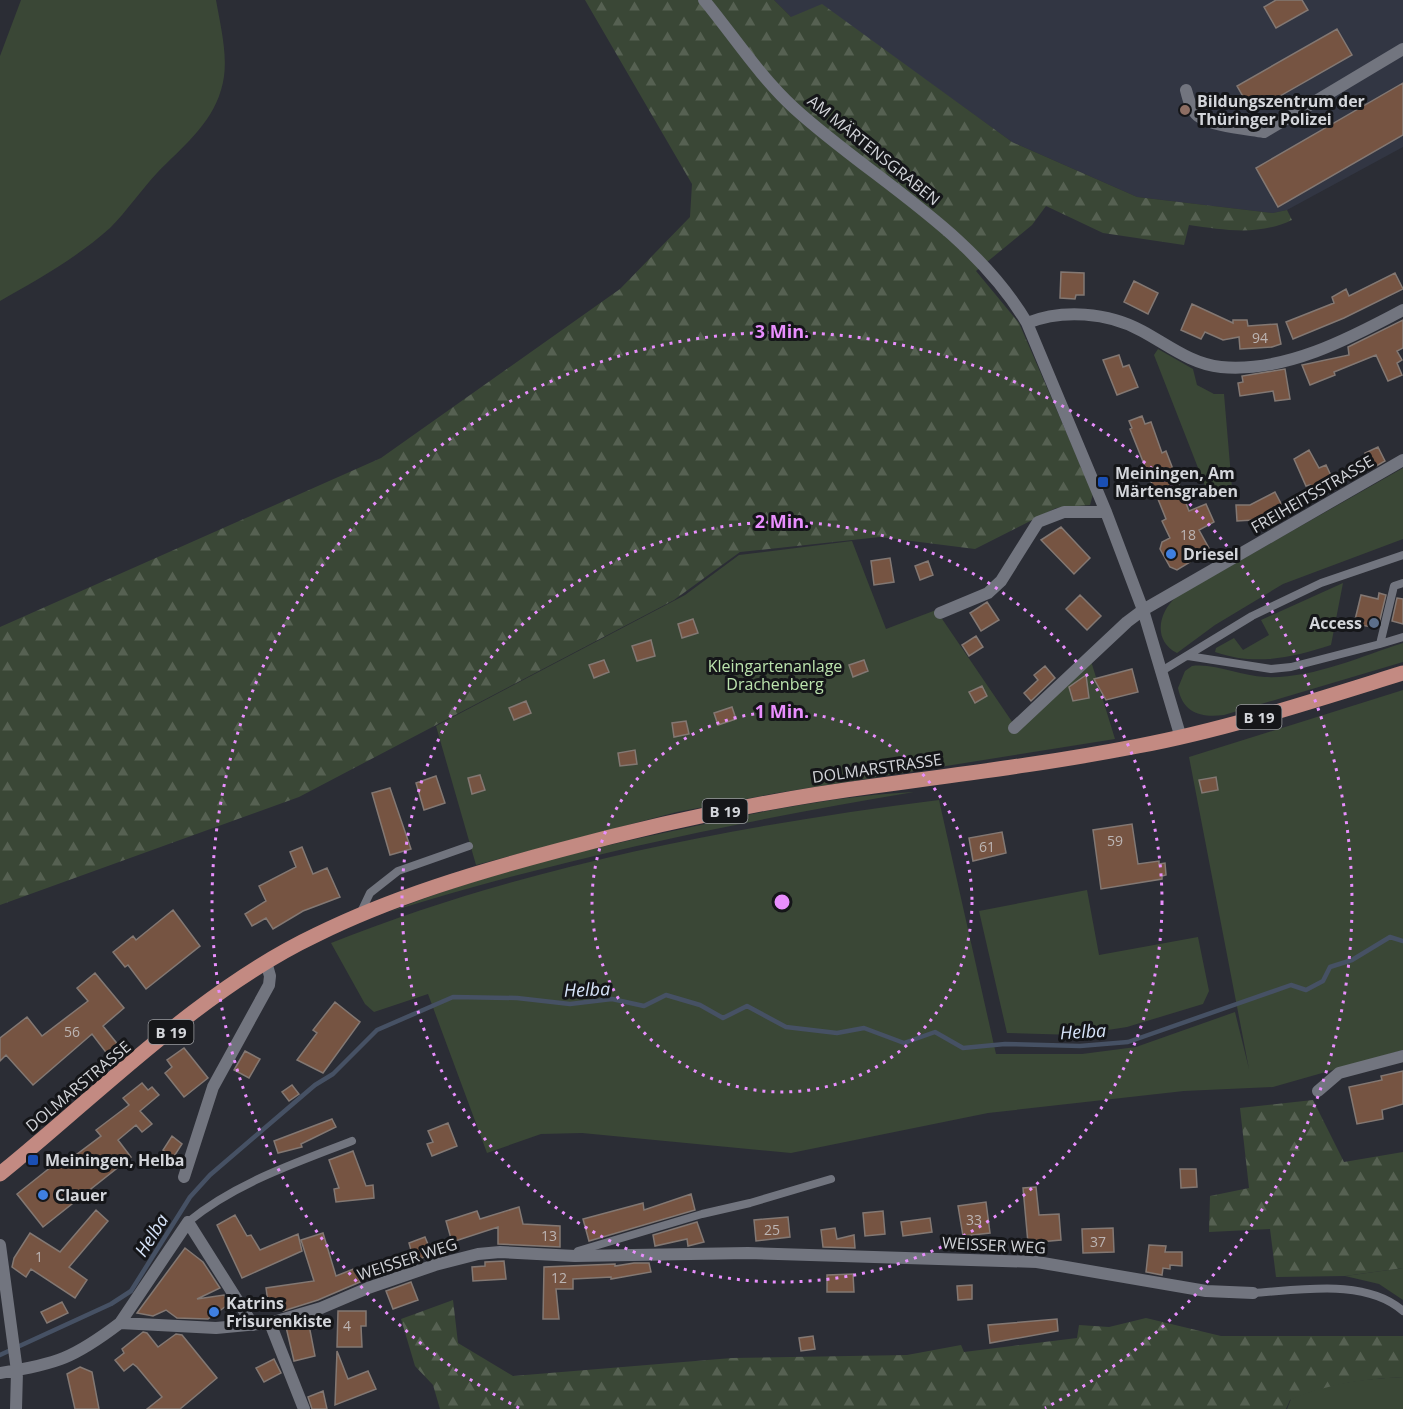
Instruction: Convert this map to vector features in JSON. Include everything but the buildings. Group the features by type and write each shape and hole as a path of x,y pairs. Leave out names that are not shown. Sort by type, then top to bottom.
{"main road":[{"name":"DOLMARSTRASSE","path":"0,1174 183,1021 266,962 315,935 360,915 507,864 646,827 796,798 1041,763 1181,738 1403,673"}],"street":[{"name":"AM MÄRTENSGRABEN","path":"704,0 792,106 924,210 956,239 996,279 1027,323"},
{"path":"1186,90 1188,101 1198,116 1228,126 1264,132 1403,49"},
{"path":"1181,738 1143,610 1106,512 1027,323 1056,314 1098,317 1139,329 1191,359 1219,366 1237,367 1273,363 1312,352 1403,310"},
{"name":"FREIHEITSSTRASSE","path":"1014,728 1127,622 1143,610 1403,460"},
{"path":"940,613 988,592 1001,581 1038,522 1064,512 1106,512"},
{"path":"183,1177 213,1087 268,984 270,976 266,962"},
{"path":"1318,1091 1339,1073 1403,1056"},
{"path":"0,1373 16,1365 64,1360 88,1347 120,1323 188,1222 253,1324"},
{"path":"0,1245 16,1365 16,1409"},
{"name":"WEISSER WEG","path":"120,1323 216,1328 270,1323 321,1308 368,1288 435,1265 478,1254 500,1252 575,1256 748,1253 1037,1262 1206,1291 1253,1293"},
{"path":"270,1323 304,1409"}],"lane":[{"path":"1160,672 1262,611 1322,584 1403,555"},
{"path":"1380,644 1394,586 1403,583"},
{"path":"1188,656 1270,669 1291,666 1403,637"},
{"path":"360,915 370,893 398,871 469,846"},
{"path":"188,1222 219,1200 251,1183 352,1141"},
{"name":"WEISSER WEG","path":"575,1256 578,1251 651,1229 831,1179"},
{"name":"WEISSER WEG","path":"1253,1293 1348,1289 1379,1295 1403,1311"}],"shaded area":[{"name":"Bildungszentrum der Thüringer Polizei","path":"774,0 1403,0 1403,147 1287,210 1273,213 1137,197 1012,142 923,78 791,17"}],"green space":[{"path":"21,0 216,0 224,45 225,68 216,103 203,125 110,228 71,258 0,301 0,56"},
{"path":"585,0 774,0 791,17 822,4 1012,142 1137,197 1273,213 1287,210 1292,220 1254,230 1228,230 1189,225 1184,245 1103,233 1046,206 1032,225 976,271 1019,323 1093,494 1090,505 1056,508 975,549 880,537 740,552 674,600 299,797 0,905 0,627 381,458 620,289 690,217 692,184"},
{"path":"1158,349 1193,369 1197,385 1214,394 1224,394 1232,488 1224,487 1209,496 1154,355"},
{"path":"1403,468 1403,539 1283,584 1215,625 1177,653 1164,641 1161,634 1162,618 1165,610 1176,597"},
{"name":"Kleingartenanlage Drachenberg","path":"852,541 886,629 936,610 1017,729 1091,661 1115,739 777,793 677,812 476,865 436,726 685,595 739,555"},
{"path":"1343,583 1331,645 1302,654 1273,659 1244,659 1215,652 1216,648 1234,638 1243,650 1269,635 1261,620"},
{"path":"1403,643 1403,662 1224,715 1208,716 1194,712 1184,703 1178,688 1185,671 1192,666 1210,666 1256,676 1283,677 1318,671"},
{"path":"1403,690 1403,1050 1273,1087 1184,1091 988,1113 791,1153 582,1133 541,1134 487,1153 428,994 374,1012 365,1004 331,943 479,892 630,852 784,822 939,800 996,1054 1082,1054 1136,1047 1235,1012 1249,1069 1189,757"},
{"path":"914,792 715,829 584,858 389,912 460,886 607,845 797,806 855,797"},
{"path":"1087,890 1099,955 1198,937 1209,991 1203,1004 1127,1027 1076,1035 1007,1033 979,911"},
{"path":"1313,1100 1344,1162 1403,1152 1403,1268 1345,1276 1276,1277 1270,1229 1209,1232 1210,1196 1249,1188 1240,1108"},
{"path":"1403,1268 1403,1300 1379,1284 1345,1276"},
{"path":"453,1300 458,1343 513,1376 732,1358 907,1355 961,1345 964,1352 1077,1338 1079,1325 1109,1327 1146,1318 1221,1336 1403,1336 1403,1377 1331,1386 1290,1400 1286,1409 440,1409 433,1385 415,1366 401,1319"},
{"path":"1403,1377 1403,1409 1287,1409 1291,1399 1318,1389 1360,1381"}],"waterway":[{"name":"Helba","path":"0,1355 111,1304 131,1291 190,1197 210,1175 315,1085 333,1074 377,1030 453,997 517,998 570,1004 612,999 644,1006 666,995 700,1005 723,1018 747,1006 786,1027 837,1033 864,1028 904,1043 935,1032 963,1048 1005,1044 1080,1046 1128,1042 1291,985 1306,990 1323,981 1330,967 1352,960 1390,937 1403,941"}],"place":[{"name":"Bildungszentrum der Thüringer Polizei","path":"1185,110"},
{"name":"Meiningen, Am Märtensgraben","path":"1103,482"},
{"name":"Driesel","path":"1171,554"},
{"name":"Access","path":"1374,623"},
{"name":"Meiningen, Helba","path":"33,1160"},
{"name":"Clauer","path":"43,1195"},
{"name":"Katrins Frisurenkiste","path":"214,1312"}]}
